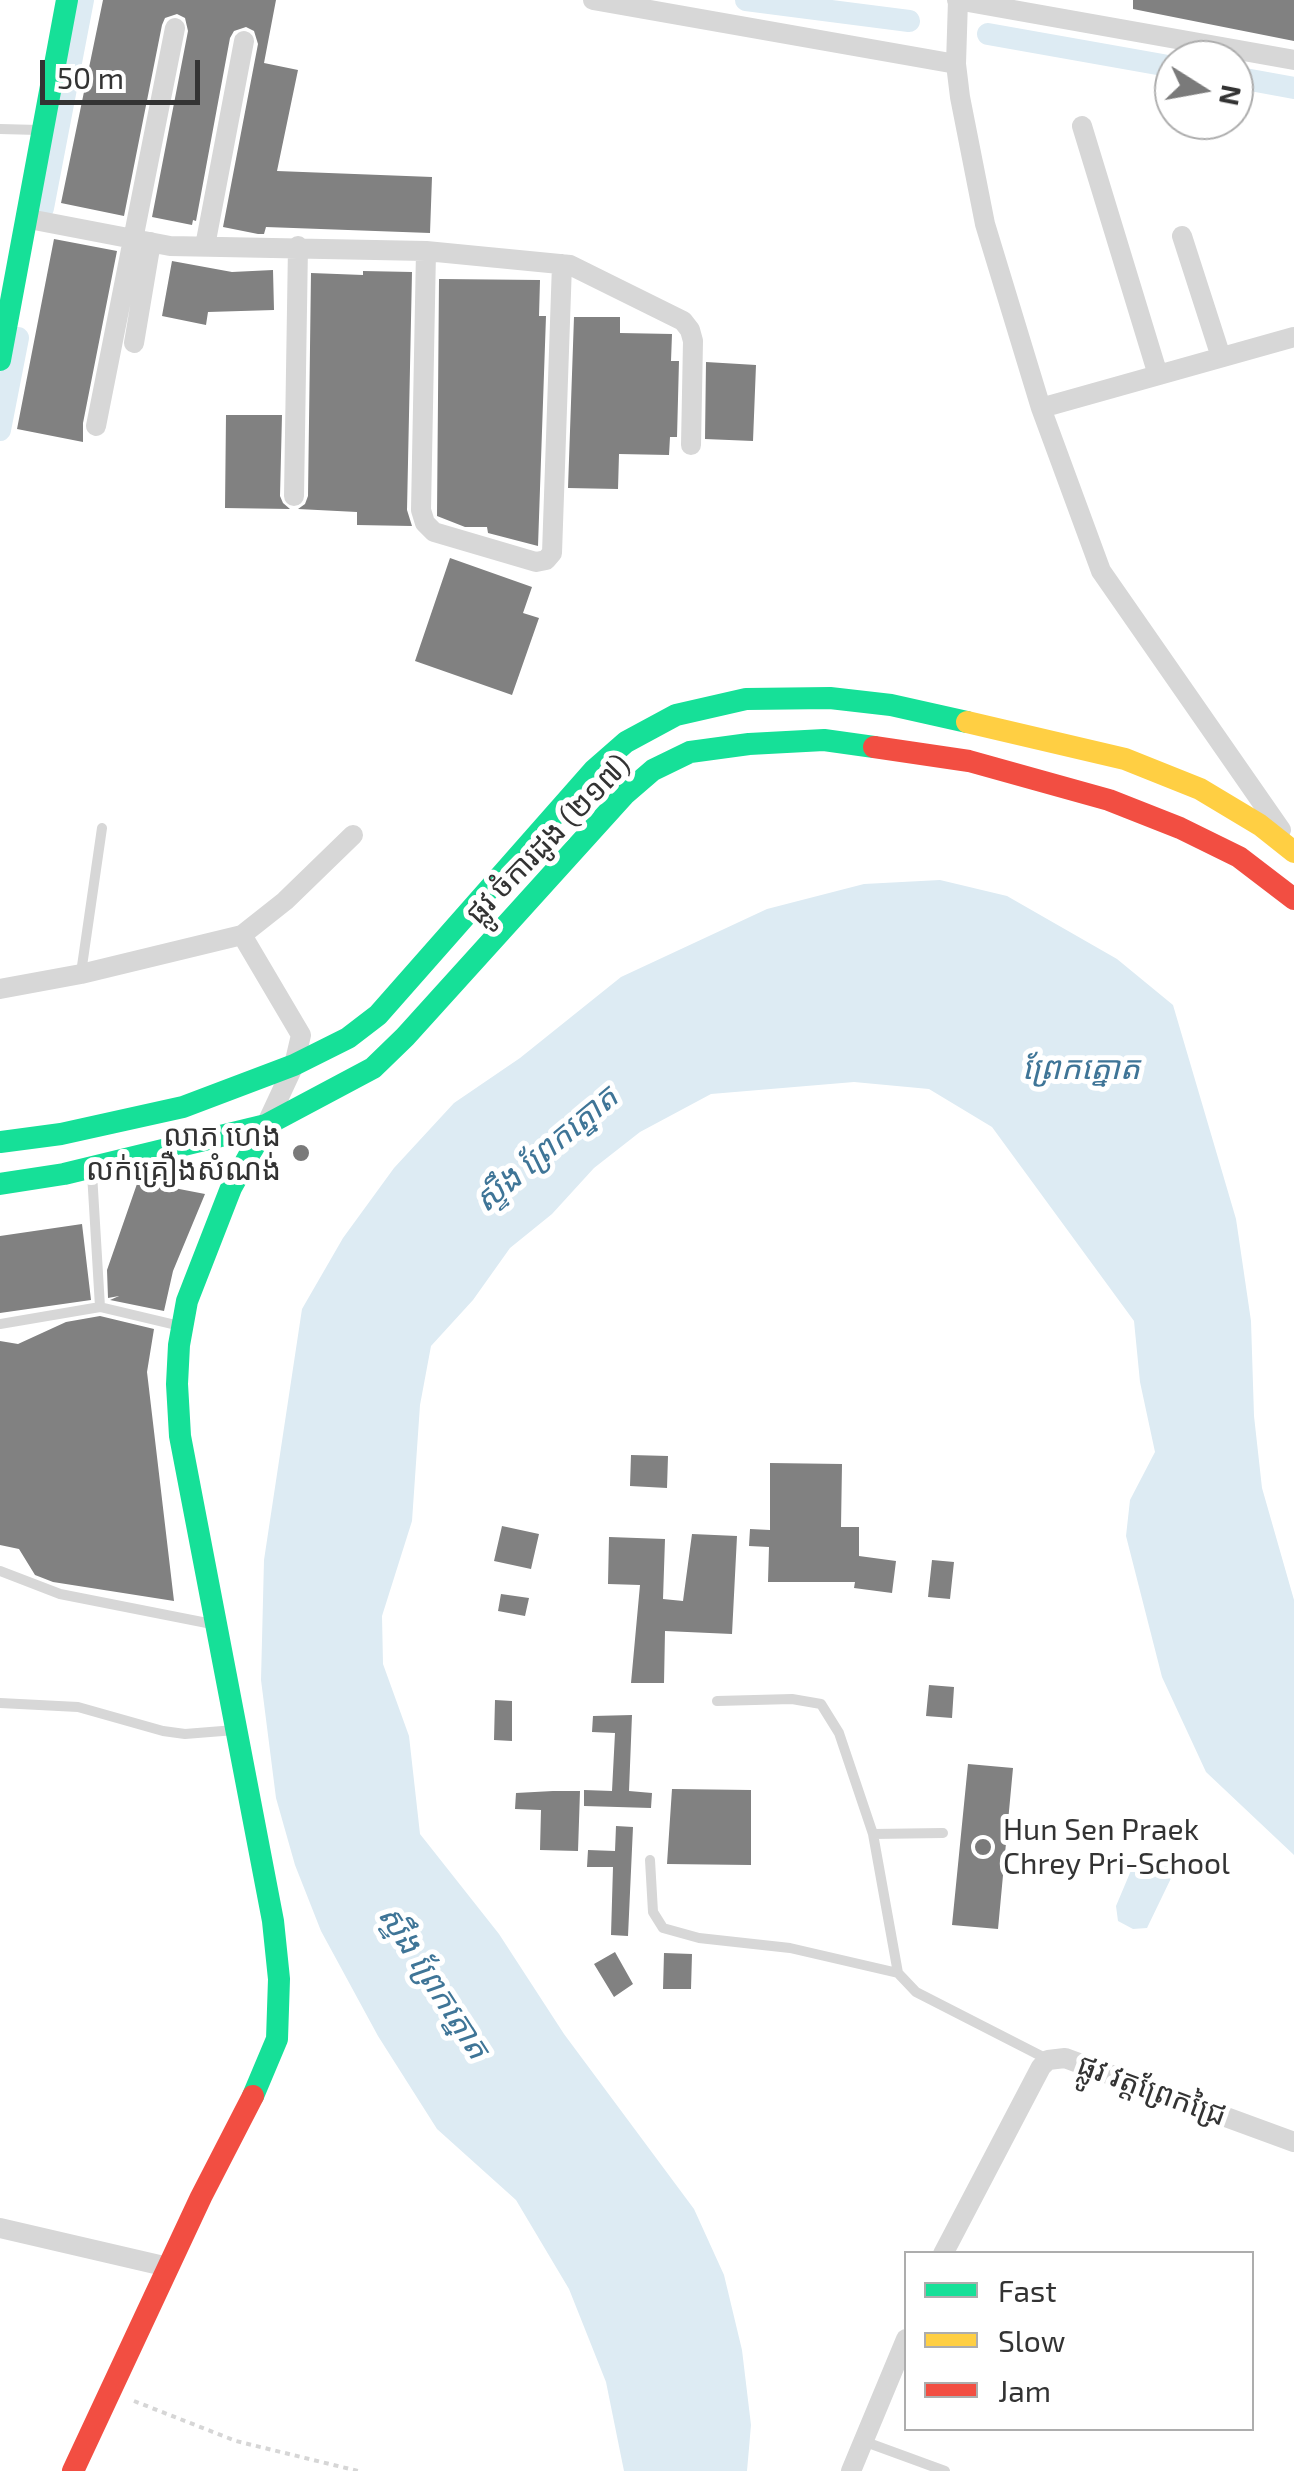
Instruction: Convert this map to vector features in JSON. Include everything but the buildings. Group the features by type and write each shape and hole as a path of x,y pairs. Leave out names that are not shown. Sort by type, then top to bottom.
{"main road":[{"path":"0,360 68,0"},
{"name":"ផ្លូវ ចំការដូង (២១៧)","path":"0,1142 61,1134 183,1107 294,1066 348,1038 378,1015 594,770 626,742 676,714 746,700 830,698 890,705 1124,760 1200,789 1294,850"},
{"path":"969,761 978,725"},
{"name":"ផ្លូវ ចំការដូង (២១៧)","path":"0,1184 92,1168 266,1125 373,1068 405,1038 624,795 654,770 690,752 824,740 969,761 1109,800 1180,828 1291,887"},
{"path":"73,2471 277,2039 280,1979 273,1921 180,1436 177,1384 182,1327 201,1260 230,1188 266,1125"}],"street":[{"path":"593,0 956,64"},
{"path":"1294,60 965,1 956,64 985,224 1041,408 1102,571 1294,850"},
{"path":"96,426 141,240 175,28"},
{"path":"206,246 244,41"},
{"path":"1082,126 1158,375"},
{"path":"29,219 141,240 206,246 426,251 570,264 683,321 693,341 690,446"},
{"path":"1182,236 1221,357"},
{"path":"134,343 141,240"},
{"path":"294,496 298,246"},
{"path":"426,251 421,510 425,523 434,532 536,562 546,560 552,552 562,264"},
{"path":"1041,408 1294,336"},
{"path":"0,989 242,935 285,901 353,835"},
{"path":"242,935 301,1035 294,1066 266,1125"},
{"name":"ផ្លូវ វត្តព្រែកជ្រៃ","path":"945,2251 1048,2060 1065,2058 1294,2142"},
{"path":"0,2228 168,2267"},
{"path":"851,2471 904,2343"}],"lane":[{"path":"0,129 45,130"},
{"path":"80,974 102,828"},
{"path":"92,1168 100,1307"},
{"path":"0,1324 100,1307 182,1327"},
{"path":"0,1571 60,1594 215,1625"},
{"path":"718,1701 792,1699 821,1704 840,1733 872,1834 898,1973 916,1992 1048,2060"},
{"path":"0,1704 78,1706 163,1732 236,1730"},
{"path":"872,1834 943,1833"},
{"path":"650,1860 654,1912 663,1928 699,1938 790,1948 898,1973"},
{"path":"862,2441 945,2471"}],"path":[{"path":"111,2392 236,2440 358,2471"}],"water":[{"name":"ព្រែកត្នោត","path":"940,880 1007,896 1117,959 1173,1005 1236,1219 1251,1321 1254,1416 1262,1488 1294,1600 1294,1855 1206,1772 1162,1677 1126,1536 1130,1500 1155,1452 1140,1382 1134,1321 992,1127 929,1089 854,1082 711,1094 640,1132 594,1168 552,1214 510,1248 473,1300 431,1346 420,1405 412,1521 382,1616 383,1664 409,1736 420,1834 499,1934 564,2034 694,2209 724,2275 742,2350 751,2425 747,2471 624,2471 606,2382 569,2289 516,2200 437,2129 378,2036 321,1931 295,1865 276,1798 261,1680 264,1560 302,1309 343,1238 394,1168 454,1103 520,1058 621,977 767,909 864,884"},
{"path":"1157,1857 1175,1870 1147,1928 1133,1929 1118,1921 1116,1906 1135,1861"}],"waterway":[{"path":"43,208 83,0"},
{"path":"746,0 909,21"},
{"path":"988,34 1154,63"},
{"path":"1254,81 1294,88"},
{"path":"0,430 18,338"}],"traffic: fast":[{"path":"0,360 67,0"},
{"path":"0,1142 61,1134 183,1107 294,1065 348,1038 378,1015 594,770 626,742 676,715 746,699 830,698 891,705 967,722"},
{"path":"0,1184 64,1174 266,1125 373,1068 624,795 653,770 690,752 749,744 824,740 874,747"},
{"path":"253,2096 277,2039 279,1979 273,1921 180,1436 177,1384 187,1301 231,1188 266,1125"}],"traffic: slow":[{"path":"967,722 1125,759 1200,789 1260,825 1294,852"}],"traffic: jam":[{"path":"874,747 969,761 1109,800 1239,857 1294,899"},
{"path":"73,2471 201,2197 253,2096"}],"place":[{"name":"លាភ ហេង លក់គ្រឿងសំណង់","path":"301,1153"},
{"name":"Hun Sen Praek Chrey Pri-School","path":"983,1847"}],"water label":[{"name":"ស្ទឹង ព្រែកត្នោត","path":"546,1149"},
{"name":"ស្ទឹង ព្រែកត្នោត","path":"434,1982"}]}
